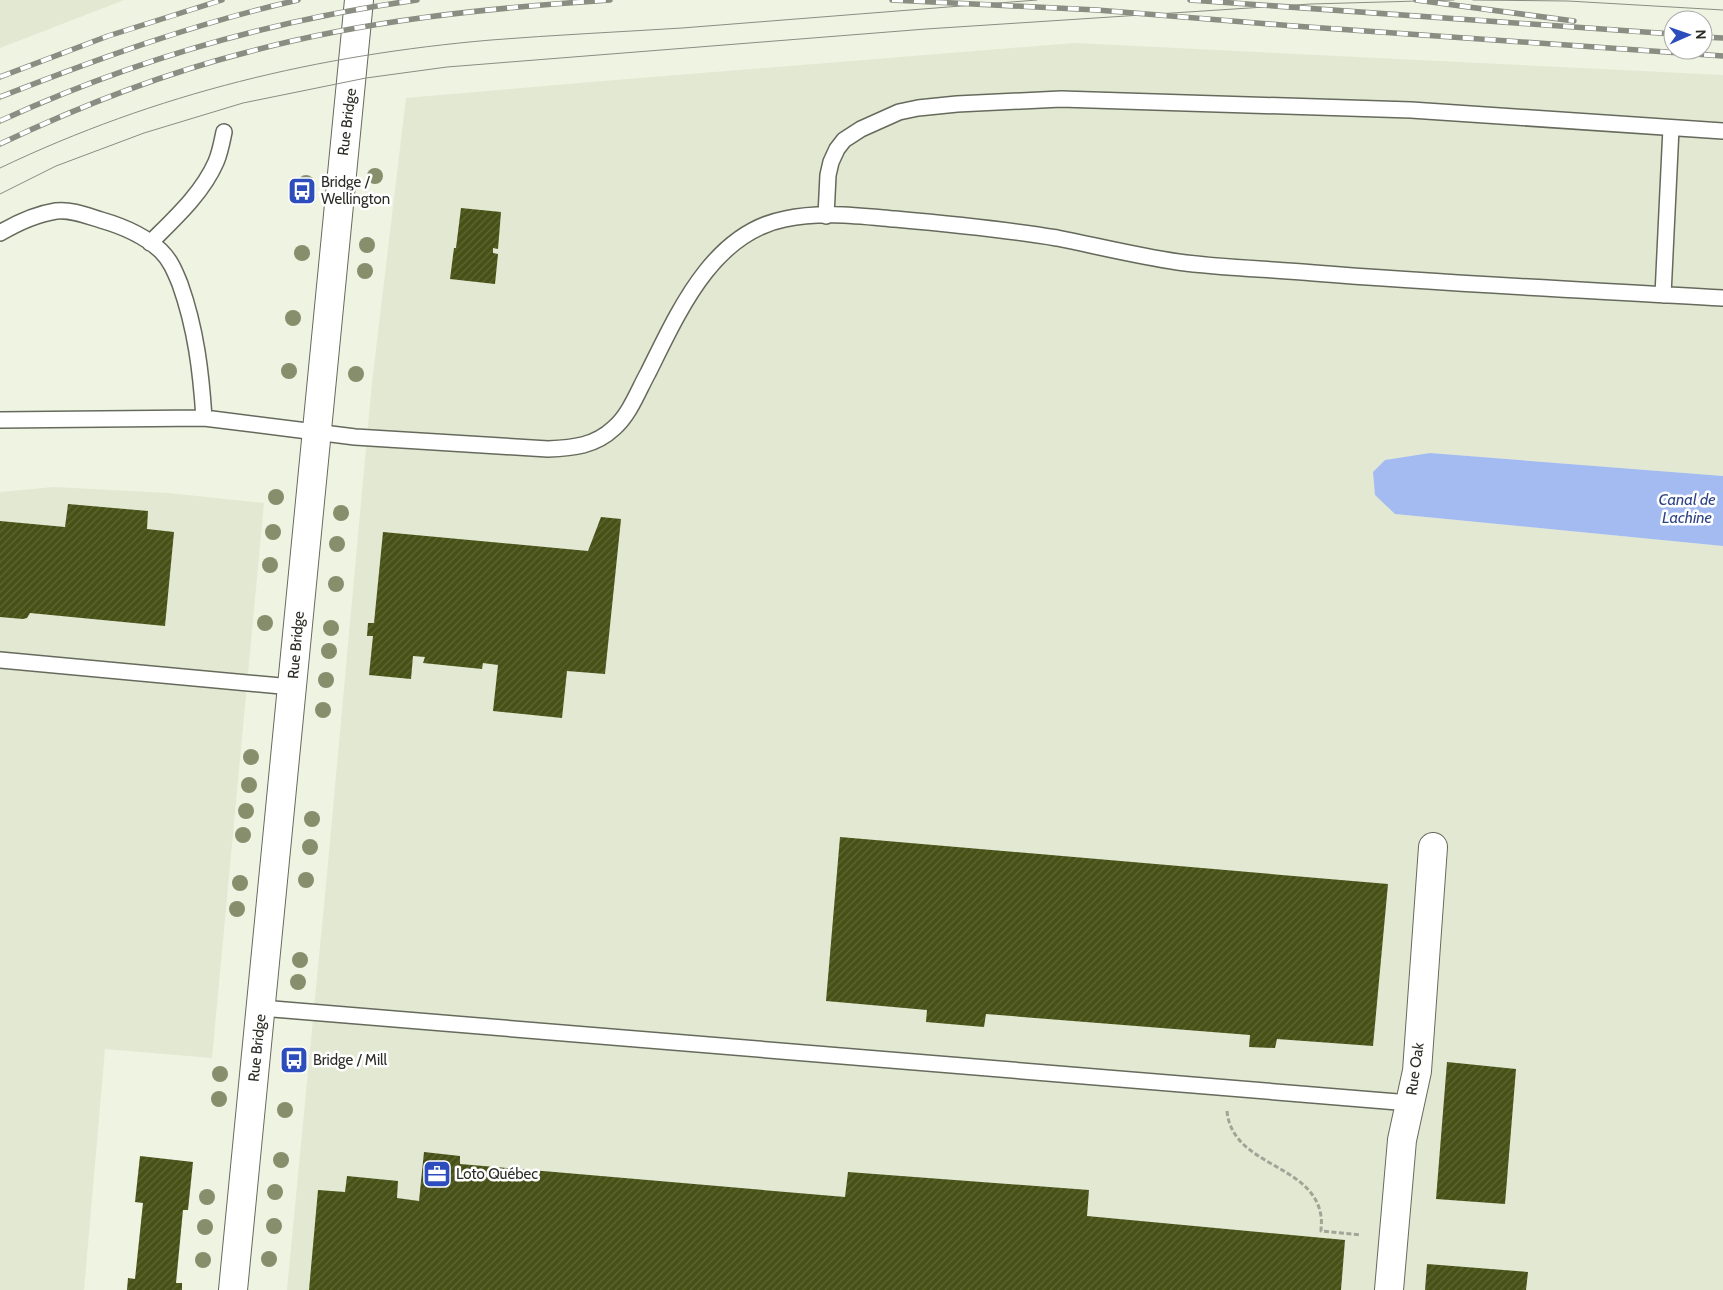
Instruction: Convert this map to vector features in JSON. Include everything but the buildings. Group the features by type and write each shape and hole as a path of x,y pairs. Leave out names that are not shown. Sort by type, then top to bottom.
{"main road":[{"name":"Rue Bridge","path":"233,1290 360,0"},
{"name":"Rue Oak","path":"1389,1290 1402,1140 1417,1071 1433,847"}],"lane":[{"path":"826,216 828,175 831,162 844,140 860,128 898,112 947,104 1061,98 1411,110 1723,131"},
{"path":"1663,295 1671,128"},
{"path":"150,243 194,198 206,181 217,161 224,132"},
{"path":"0,233 14,224 57,211 73,212 118,225 150,243 161,252 173,266 197,342 204,418"},
{"path":"0,420 204,418 355,437 548,449 578,447 613,430 625,417 673,323 696,285 717,259 748,232 766,223 789,218 858,216 985,227 1056,238 1179,262 1392,279 1723,298"},
{"path":"0,660 292,688"},
{"path":"260,1008 1410,1103"}],"path":[{"path":"1228,1111 1228,1121 1233,1133 1242,1143 1260,1157 1303,1183 1314,1197 1322,1215 1321,1231 1361,1235"}],"shaded area":[{"path":"0,0 124,0 0,48"},
{"path":"1075,43 1723,75 1723,476 1430,453 1386,460 1395,514 1723,546 1723,1290 287,1290 372,383 406,98"},
{"path":"54,487 168,493 264,503 212,1058 105,1049 84,1290 0,1290 0,492"}],"water":[{"name":"Canal de Lachine","path":"1430,453 1723,476 1723,546 1395,514 1375,495 1373,472 1385,460"}],"tram line":[{"path":"0,168 119,118 179,98 301,67 363,56 491,40 682,28 1037,0"},
{"path":"0,194 56,166 144,133 243,103 366,78 447,67 926,29 1311,4 1454,0"},
{"path":"1473,0 1568,1 1723,10"}],"railway":[{"path":"0,77 108,36 222,0"},
{"path":"0,97 147,43 260,9 298,0"},
{"path":"0,121 101,79 204,45 309,19 417,0"},
{"path":"0,144 91,104 184,70 292,41 428,17 610,0"},
{"path":"892,0 1097,10 1294,26 1723,56"},
{"path":"1190,0 1663,33"},
{"path":"1416,0 1574,21"},
{"path":"1713,38 1723,38"}],"place":[{"name":"Bridge / Wellington","path":"302,191"},
{"name":"Bridge / Mill","path":"294,1060"},
{"name":"Loto Québec","path":"437,1174"}]}
